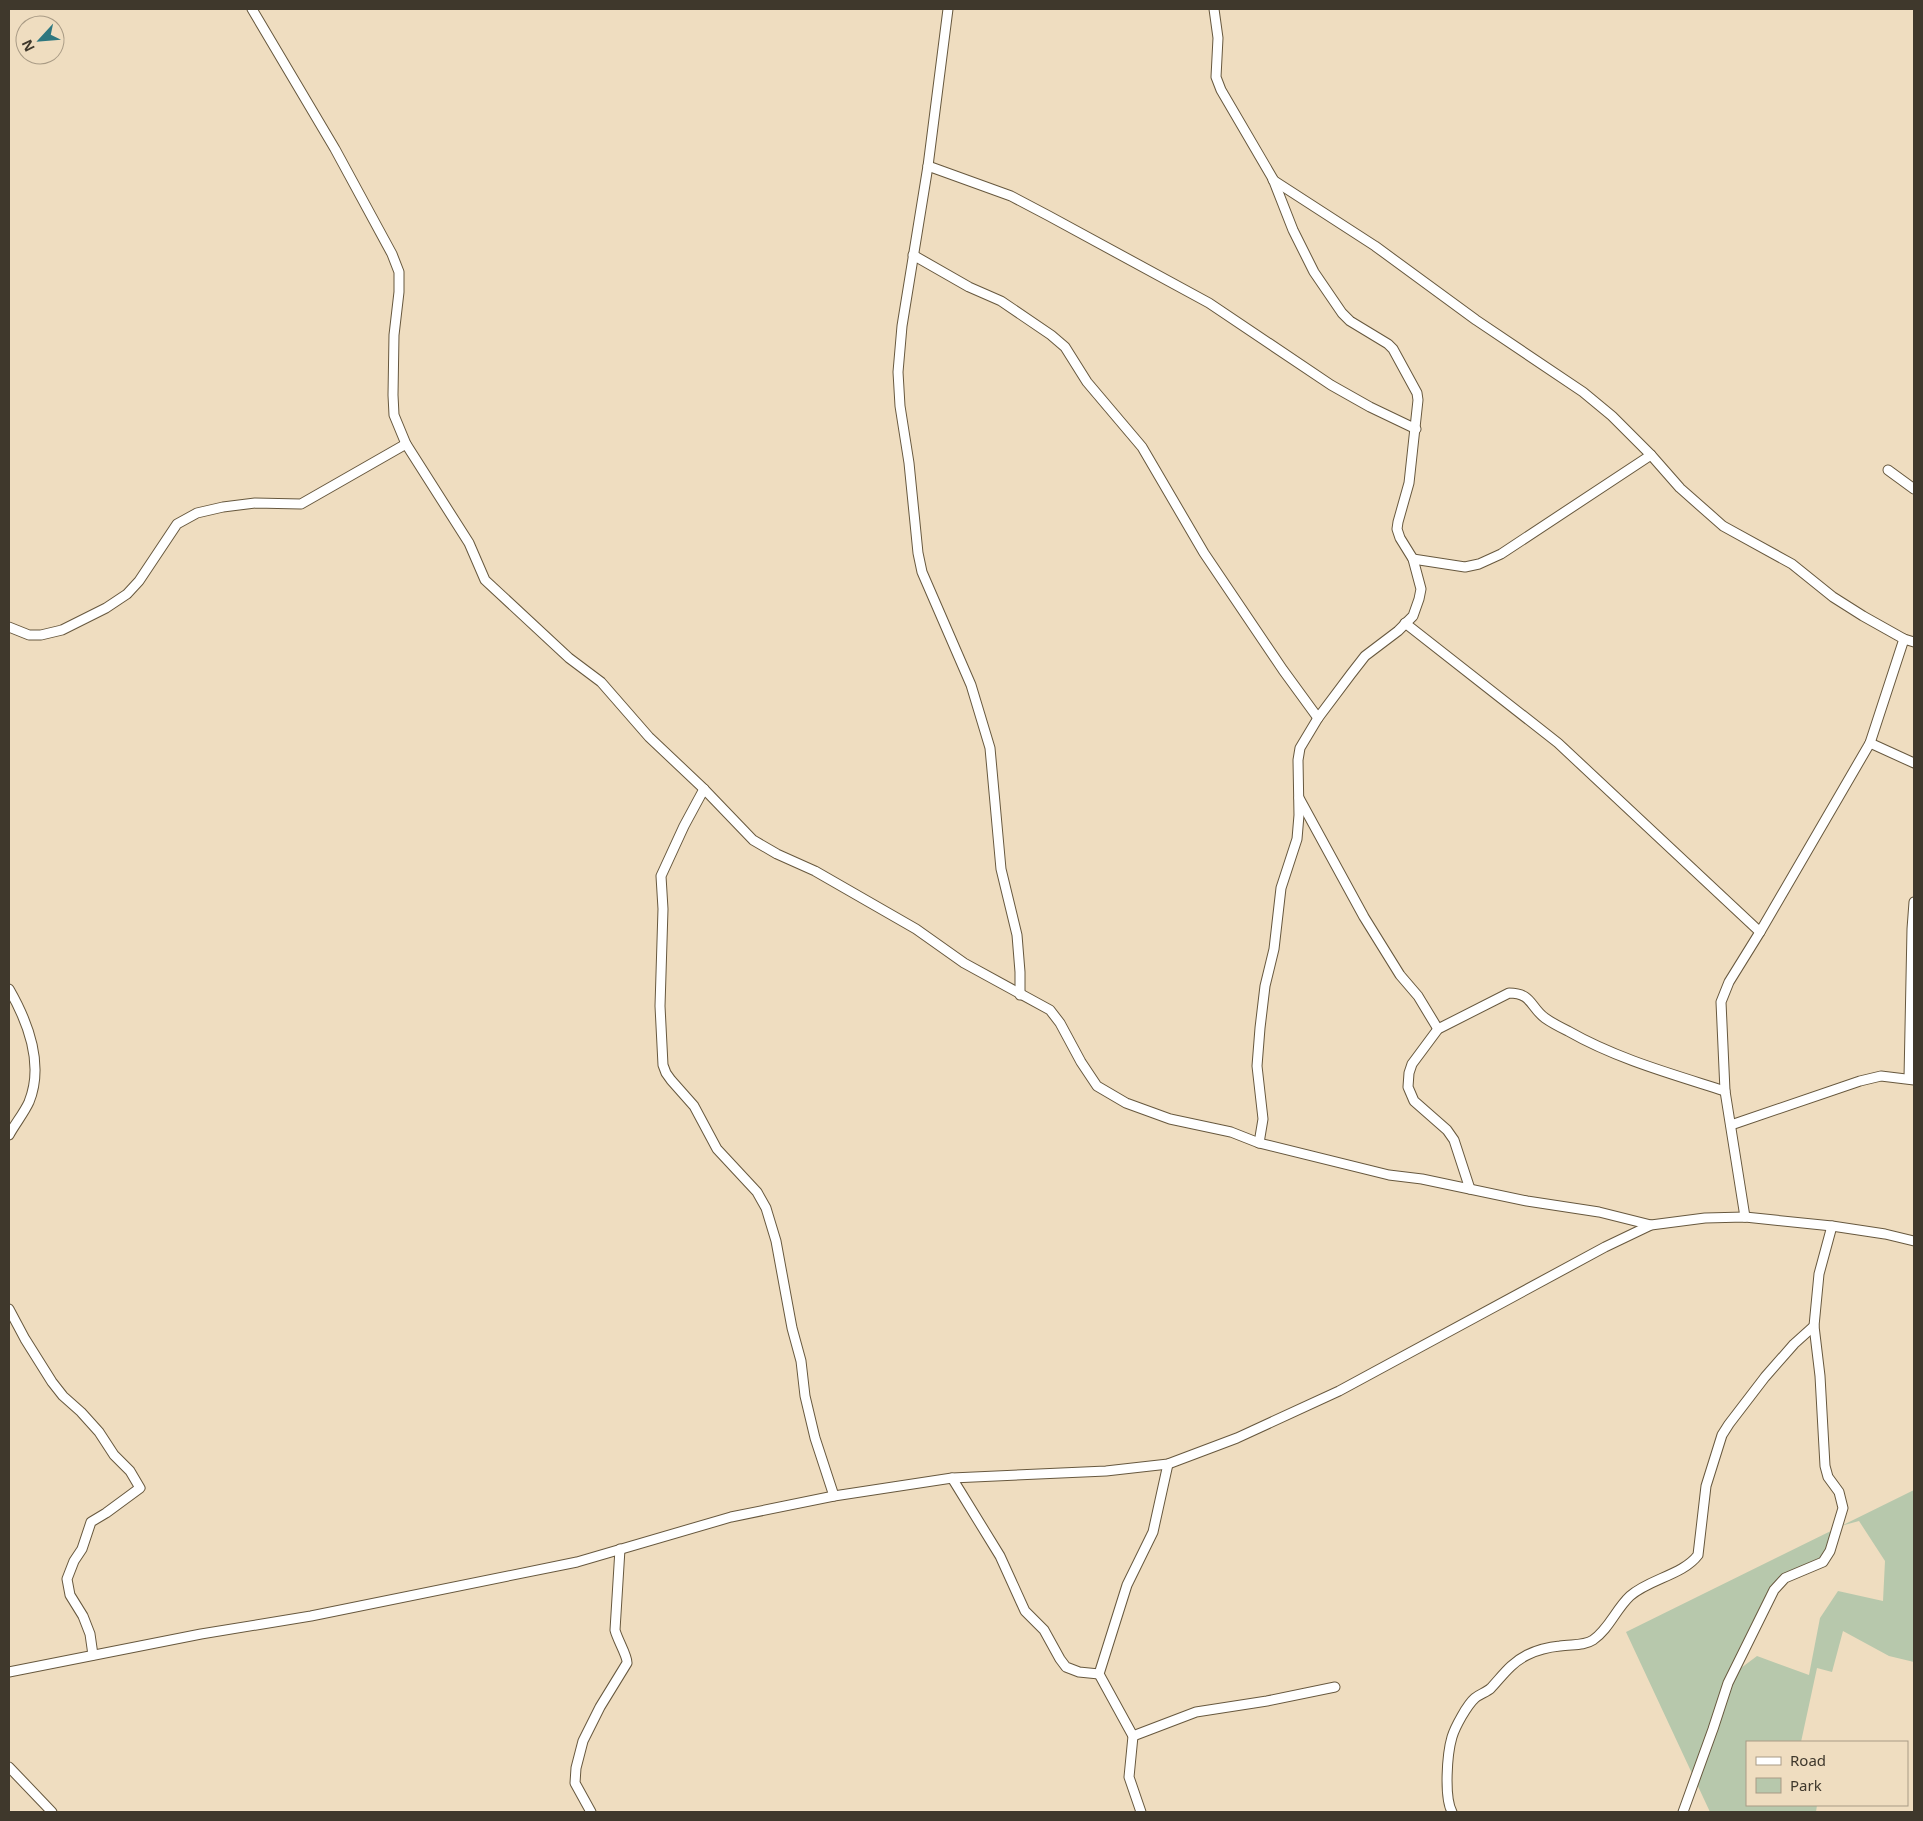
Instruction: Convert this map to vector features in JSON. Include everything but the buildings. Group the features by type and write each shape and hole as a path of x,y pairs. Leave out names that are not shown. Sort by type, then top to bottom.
{"street":[{"path":"252,9 330,141 392,254 399,272 399,292 394,335 394,415 406,444 469,543 485,580 569,658 601,682 649,737 704,789 753,840 777,854 815,871 916,929 964,963 1050,1010 1060,1023 1081,1062 1097,1086 1126,1103 1170,1119 1231,1132 1259,1143 1390,1175 1527,1201 1599,1212 1652,1225"},
{"path":"948,9 928,166 902,326 898,372 900,406 910,463 918,553 922,572 971,685 990,748 1001,869 1017,935 1020,995"},
{"path":"1214,9 1218,38 1216,77 1221,90 1272,179 1293,230 1314,272 1350,321 1388,344 1418,393 1409,483 1398,522 1400,538 1413,559 1421,589 1419,599 1413,616 1365,656 1318,718 1300,748 1298,760 1297,839 1281,888 1274,949 1265,986 1260,1028 1257,1066 1263,1119 1259,1143"},
{"path":"928,166 1011,196 1049,216 1209,303 1330,385 1370,407 1416,428"},
{"path":"1272,179 1375,246 1476,320 1583,392 1612,416 1651,455 1680,488 1723,526 1778,555 1833,597 1904,639 1914,642"},
{"path":"913,255 969,287 1001,301 1052,335 1065,347 1087,382 1142,447 1204,553 1283,670 1318,718"},
{"path":"9,627 29,635 41,635 62,630 106,608 127,594 139,580 177,524 197,513 222,506 255,503 301,504 406,444"},
{"path":"1413,559 1465,568 1479,564 1501,554 1651,455"},
{"path":"1888,470 1914,488"},
{"path":"1405,623 1558,743 1760,932"},
{"path":"1745,1217 1725,1091 1721,1002 1729,982 1870,744 1904,639"},
{"path":"1870,744 1914,763"},
{"path":"704,789 684,826 661,876 660,1006 663,1065 671,1080 694,1106 717,1149 757,1192 766,1208 776,1241 792,1328 801,1361 805,1396 815,1438 834,1496"},
{"path":"1298,797 1364,917 1400,976 1418,996 1438,1029"},
{"path":"1731,1125 1860,1081 1881,1076 1912,1079 1912,929 1914,902"},
{"path":"9,989 21,1010 35,1056 35,1082 28,1103 9,1134"},
{"path":"1470,1189 1454,1140 1447,1130 1414,1101 1408,1087 1409,1073 1412,1064 1438,1029 1509,994 1518,994 1527,998 1544,1018 1578,1037 1626,1058 1725,1091"},
{"path":"9,1672 200,1634 310,1616 577,1562 731,1517 834,1496 952,1478 1106,1471 1168,1464 1237,1438 1339,1390 1605,1247 1652,1225 1705,1218 1745,1217 1832,1226 1885,1234 1914,1241"},
{"path":"1683,1812 1714,1729 1728,1682 1774,1590 1786,1578 1823,1562 1830,1551 1843,1508 1839,1492 1828,1477 1825,1466 1820,1376 1814,1326 1819,1274 1832,1226"},
{"path":"9,1309 33,1353 52,1382 63,1396 99,1432 114,1455 130,1470 140,1488 106,1514 91,1522 82,1549 74,1561 67,1579 70,1595 90,1634 93,1655"},
{"path":"1452,1812 1449,1808 1446,1782 1452,1738 1458,1722 1474,1698 1490,1689 1507,1668 1527,1655 1561,1646 1587,1643 1594,1639 1606,1628 1629,1597 1652,1582 1693,1562 1698,1556 1706,1486 1722,1435 1765,1377 1794,1344 1814,1326"},
{"path":"1141,1812 1133,1794 1129,1777 1132,1736 1099,1674 1127,1585 1153,1532 1168,1464"},
{"path":"952,1478 1000,1556 1025,1611 1044,1630 1060,1659 1066,1667 1079,1672 1099,1674"},
{"path":"591,1812 575,1783 575,1774 583,1741 600,1707 627,1663 628,1658 621,1648 615,1630 620,1549"},
{"path":"1132,1736 1196,1712 1267,1701 1335,1687"},
{"path":"9,1767 52,1812"}],"green space":[{"path":"1914,1490 1914,1662 1889,1656 1843,1631 1832,1672 1817,1668 1801,1741 1746,1741 1746,1806 1817,1806 1816,1812 1710,1812 1626,1632 1837,1528 1823,1562 1786,1578 1733,1674 1757,1656 1809,1675 1820,1618 1838,1591 1883,1601 1885,1561 1859,1521 1841,1526"}]}
